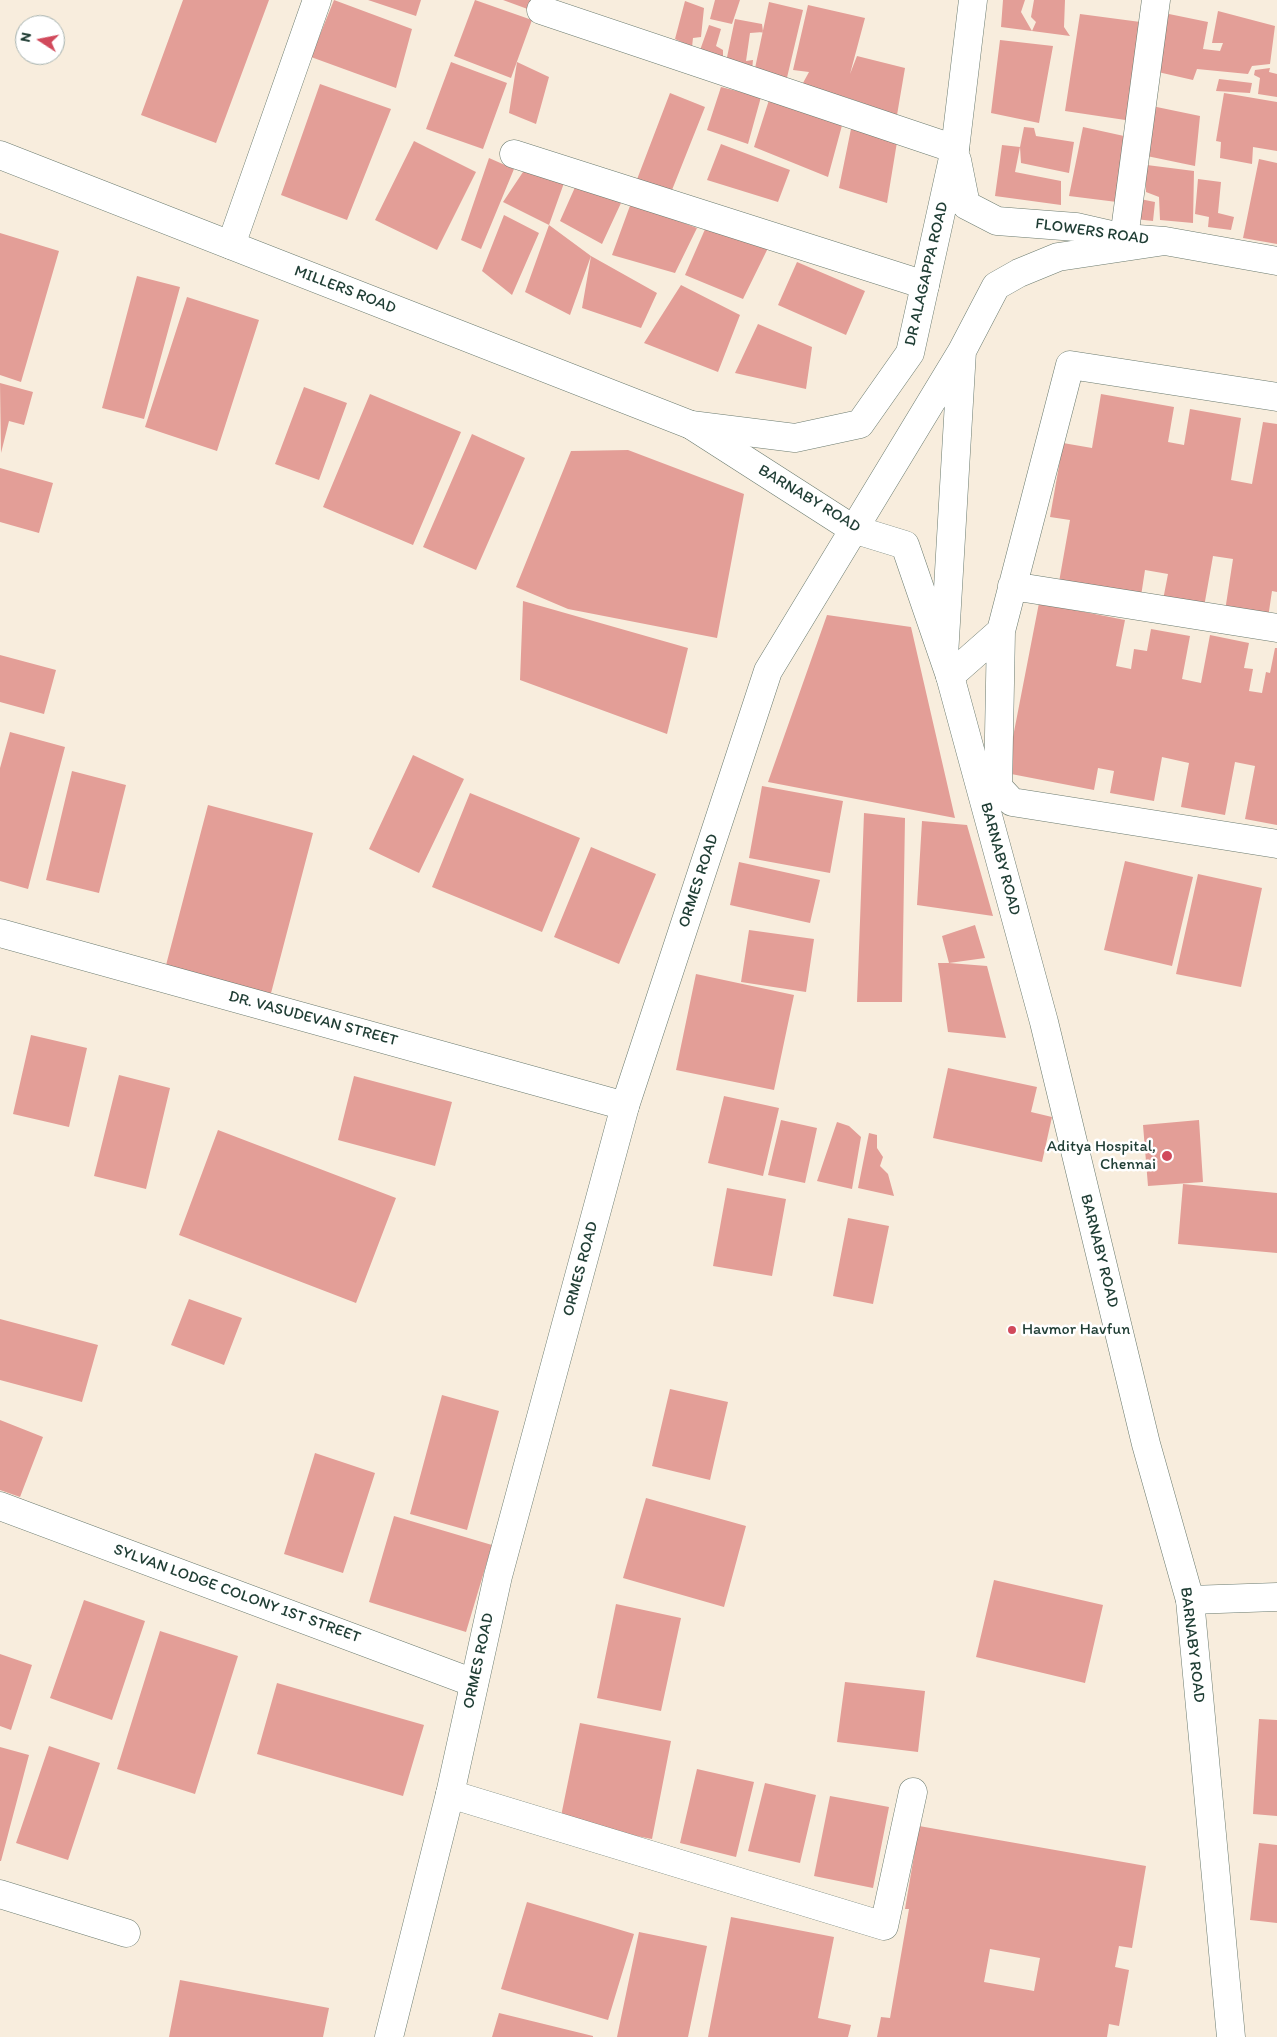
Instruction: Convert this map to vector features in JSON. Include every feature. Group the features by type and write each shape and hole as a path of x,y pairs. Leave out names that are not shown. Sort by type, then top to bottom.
{"street":[{"path":"231,245 317,0"},
{"name":"DR ALAGAPPA ROAD","path":"691,425 795,438 860,424 910,353 955,149 973,0"},
{"path":"1124,238 1156,0"},
{"path":"541,10 955,149"},
{"name":"FLOWERS ROAD","path":"955,149 966,205 998,221 1076,227 1124,238 1165,242 1277,261"},
{"path":"514,154 925,285"},
{"name":"MILLERS ROAD","path":"0,155 691,425"},
{"name":"ORMES ROAD","path":"389,2037 450,1794 498,1576 625,1106 768,671 962,351 996,286 1019,273 1058,257 1165,242"},
{"path":"947,666 962,351"},
{"path":"1277,397 1070,365 1001,631 998,787 1012,802 1277,844"},
{"name":"BARNABY ROAD","path":"691,425 853,529 905,545 947,666 1044,1022 1146,1444 1190,1600 1231,2037"},
{"path":"1012,586 1277,628"},
{"path":"947,666 1001,631"},
{"name":"DR. VASUDEVAN STREET","path":"0,933 625,1106"},
{"name":"SYLVAN LODGE COLONY 1ST STREET","path":"0,1506 474,1682"},
{"path":"1190,1600 1277,1597"},
{"path":"450,1794 884,1926 913,1792"},
{"path":"0,1894 126,1933"}],"building":[{"path":"183,0 269,0 216,143 141,115"},
{"path":"334,0 412,29 396,88 311,57"},
{"path":"368,0 421,0 416,16"},
{"path":"475,0 532,20 511,78 454,56"},
{"path":"503,0 537,0 533,11"},
{"path":"715,0 740,0 732,24 710,19"},
{"path":"1003,0 1025,0 1021,12 1032,31 1001,27"},
{"path":"1034,0 1065,0 1064,27 1070,36 1032,31 1036,22 1031,17"},
{"path":"685,1 704,8 701,37 693,38 692,47 675,39"},
{"path":"769,2 803,10 785,86 754,73"},
{"path":"808,5 865,18 850,74 857,56 905,68 897,115 845,97 798,92 809,72 793,70"},
{"path":"1218,11 1275,26 1270,64 1252,66 1248,74 1197,69 1193,80 1158,72 1166,21 1169,14 1208,22 1203,49 1220,51 1223,43 1212,43"},
{"path":"1080,14 1148,23 1132,121 1065,111"},
{"path":"735,19 762,24 763,32 750,33 746,61 753,60 752,70 726,62"},
{"path":"709,25 721,29 716,46 723,50 723,59 699,53"},
{"path":"1000,40 1053,46 1039,123 991,113"},
{"path":"451,62 507,83 483,149 426,129"},
{"path":"517,62 549,77 536,124 509,113"},
{"path":"1270,68 1269,72 1277,74 1277,97 1258,94 1260,78 1254,75 1255,70"},
{"path":"1219,79 1252,83 1250,93 1216,91"},
{"path":"320,84 391,109 347,220 281,195"},
{"path":"721,87 761,97 748,144 707,130"},
{"path":"670,93 705,107 670,195 636,182"},
{"path":"1224,93 1277,102 1277,151 1253,147 1252,164 1220,158 1221,142 1216,141"},
{"path":"769,100 844,118 828,177 754,147"},
{"path":"1147,105 1200,116 1195,166 1142,155"},
{"path":"1024,127 1034,128 1036,136 1074,142 1069,173 1021,163 1020,147"},
{"path":"1083,127 1124,136 1117,202 1069,196"},
{"path":"851,129 897,142 887,203 839,188"},
{"path":"414,141 476,172 437,250 375,220"},
{"path":"721,144 790,170 778,202 707,180"},
{"path":"1002,145 1020,147 1015,172 1061,181 1061,205 995,196"},
{"path":"489,158 514,169 481,249 461,240"},
{"path":"1259,159 1277,163 1277,244 1243,238"},
{"path":"1139,164 1194,171 1193,223 1160,220 1159,197 1146,192 1146,181 1136,176"},
{"path":"525,169 564,183 549,225 503,202"},
{"path":"1198,179 1221,182 1218,213 1234,217 1231,230 1208,227 1209,217 1195,214"},
{"path":"576,185 621,203 602,244 560,221"},
{"path":"1140,199 1155,202 1153,221 1135,219"},
{"path":"631,203 697,228 675,273 612,255"},
{"path":"504,215 539,233 512,295 482,271"},
{"path":"549,225 591,256 570,315 525,292"},
{"path":"706,227 768,248 743,299 685,275"},
{"path":"0,233 59,251 21,382 0,375"},
{"path":"591,256 657,293 641,328 582,308"},
{"path":"797,262 865,291 846,335 778,305"},
{"path":"137,276 180,287 144,419 102,408"},
{"path":"681,285 740,315 718,372 644,343"},
{"path":"187,297 259,320 217,451 145,427"},
{"path":"758,324 812,347 806,389 735,373"},
{"path":"0,383 33,392 24,425 9,421 1,453"},
{"path":"304,387 347,403 319,480 275,464"},
{"path":"370,394 461,432 413,545 323,507"},
{"path":"1101,394 1174,407 1168,442 1184,445 1190,409 1241,418 1231,480 1252,484 1263,422 1277,424 1277,592 1272,591 1268,618 1225,611 1233,559 1213,556 1204,607 1163,600 1168,574 1145,570 1141,596 1059,582 1070,520 1050,517 1063,443 1092,448"},
{"path":"472,434 525,458 476,570 423,547"},
{"path":"628,450 744,494 717,638 568,609 516,587 571,451"},
{"path":"0,468 53,483 39,533 0,522"},
{"path":"523,601 688,648 667,734 520,680"},
{"path":"1039,603 1125,620 1116,666 1131,669 1134,649 1147,651 1151,629 1190,636 1182,679 1201,683 1210,635 1249,643 1244,668 1253,669 1249,691 1262,693 1266,672 1270,673 1275,648 1277,648 1277,825 1245,819 1255,766 1235,762 1225,815 1181,807 1189,763 1162,757 1154,801 1110,793 1114,771 1098,768 1094,790 1006,773"},
{"path":"827,615 911,627 955,818 768,782"},
{"path":"0,655 56,670 44,714 0,702"},
{"path":"10,732 65,747 28,889 0,881 0,768"},
{"path":"413,755 464,779 419,873 369,849"},
{"path":"72,771 126,785 99,893 46,880"},
{"path":"762,786 843,801 830,873 749,858"},
{"path":"470,793 580,838 542,932 432,887"},
{"path":"208,805 313,833 270,997 165,969"},
{"path":"864,813 905,818 902,1002 857,1002"},
{"path":"922,821 967,825 993,916 917,905"},
{"path":"591,847 656,874 619,964 554,937"},
{"path":"1125,861 1193,877 1172,966 1104,950"},
{"path":"739,862 820,880 810,923 730,905"},
{"path":"1198,874 1262,888 1241,987 1176,974"},
{"path":"975,925 985,958 949,963 942,936"},
{"path":"749,930 814,939 806,992 741,982"},
{"path":"938,963 987,966 1006,1038 948,1032"},
{"path":"696,974 794,995 774,1090 676,1070"},
{"path":"31,1035 87,1048 69,1127 13,1114"},
{"path":"948,1068 1037,1087 1031,1112 1052,1117 1042,1162 933,1138"},
{"path":"119,1075 170,1088 146,1189 94,1176"},
{"path":"354,1076 452,1102 435,1166 338,1140"},
{"path":"724,1096 779,1108 763,1176 708,1163"},
{"path":"781,1120 817,1128 805,1183 768,1175"},
{"path":"1199,1120 1203,1182 1148,1186 1143,1125"},
{"path":"837,1122 849,1126 861,1137 852,1189 817,1181"},
{"path":"218,1130 396,1198 356,1303 179,1235"},
{"path":"869,1133 877,1135 877,1148 883,1157 880,1166 888,1174 894,1196 858,1188"},
{"path":"1183,1184 1277,1193 1277,1253 1178,1244"},
{"path":"727,1188 786,1199 772,1276 713,1266"},
{"path":"848,1218 889,1226 873,1304 833,1296"},
{"path":"189,1299 242,1318 224,1365 171,1345"},
{"path":"0,1319 98,1345 82,1402 0,1380"},
{"path":"670,1389 728,1402 710,1480 652,1466"},
{"path":"442,1395 499,1411 467,1530 410,1514"},
{"path":"0,1420 43,1437 20,1497 0,1490"},
{"path":"315,1453 375,1473 343,1573 284,1554"},
{"path":"646,1498 746,1526 724,1607 623,1578"},
{"path":"394,1516 492,1545 466,1632 369,1602"},
{"path":"994,1580 1103,1605 1085,1683 976,1657"},
{"path":"84,1600 145,1621 112,1720 50,1698"},
{"path":"616,1604 681,1618 661,1711 597,1698"},
{"path":"160,1631 238,1656 195,1794 117,1769"},
{"path":"0,1654 32,1665 11,1730 0,1726"},
{"path":"845,1682 925,1691 918,1752 837,1742"},
{"path":"277,1683 424,1725 403,1796 257,1754"},
{"path":"1259,1719 1277,1720 1277,1816 1253,1814"},
{"path":"580,1723 671,1741 652,1839 560,1821"},
{"path":"49,1746 100,1763 68,1860 16,1843"},
{"path":"0,1747 29,1755 1,1861 0,1861"},
{"path":"697,1769 754,1782 736,1857 680,1843"},
{"path":"765,1783 816,1795 800,1863 748,1851"},
{"path":"830,1796 889,1807 873,1888 814,1876"},
{"path":"919,1826 1146,1866 1132,1948 1119,1946 1115,1967 1129,1970 1119,2026 1109,2024 1107,2037 877,2037 881,2017 890,2018 909,1909 905,1909","holes":["990,1949 1040,1958 1034,1991 984,1982"]},
{"path":"1259,1843 1277,1845 1277,1923 1250,1920"},
{"path":"527,1902 634,1934 608,2020 501,1989"},
{"path":"731,1917 834,1937 818,2018 851,2025 848,2037 708,2037"},
{"path":"639,1932 707,1946 688,2037 617,2037"},
{"path":"180,1980 329,2008 323,2037 169,2037"},
{"path":"499,2013 593,2036 593,2037 492,2037"}],"place":[{"name":"Aditya Hospital, Chennai","path":"1167,1156"},
{"name":"Havmor Havfun","path":"1012,1330"}]}
